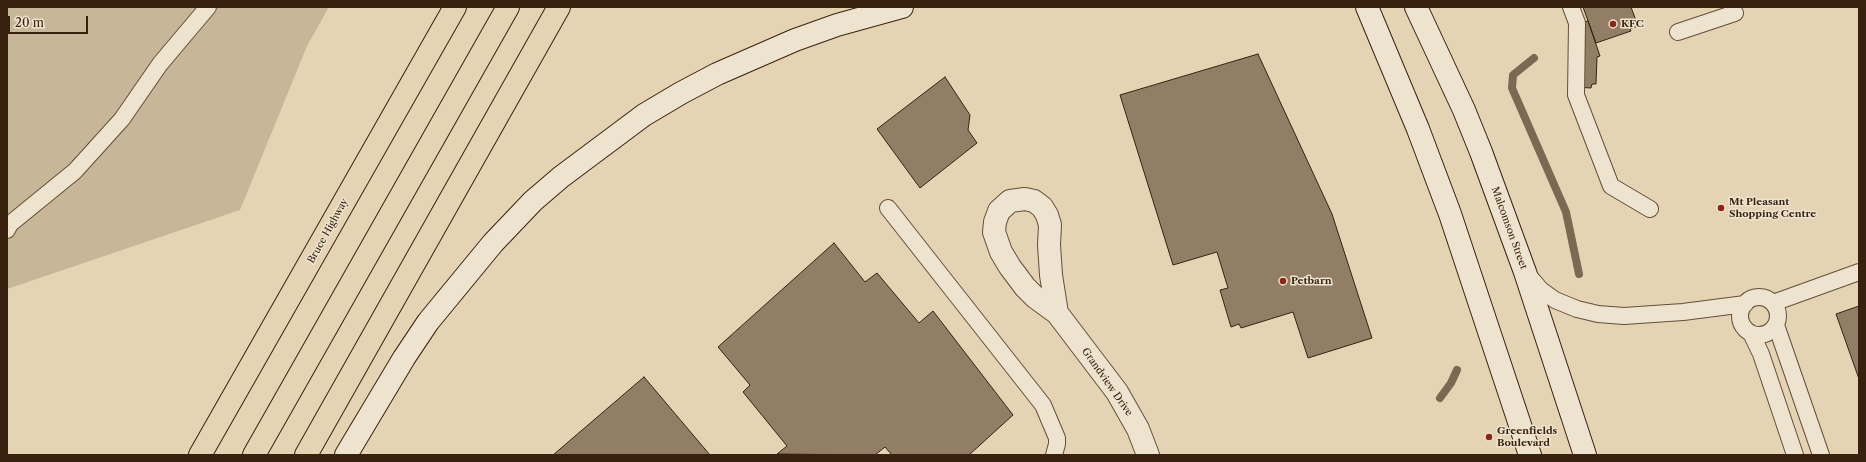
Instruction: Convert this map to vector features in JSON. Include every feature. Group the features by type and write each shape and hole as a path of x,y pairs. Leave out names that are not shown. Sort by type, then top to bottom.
{"highway":[{"name":"Bruce Highway","path":"200,455 455,7"},
{"path":"254,455 508,7"},
{"path":"306,455 558,7"}],"main road":[{"path":"346,455 404,358 428,322 493,243 561,176 644,115 681,92 795,40 837,25 902,7"},
{"path":"1366,7 1418,129 1450,214 1530,455"},
{"name":"Malcomson Street","path":"1416,7 1482,152 1525,272 1585,455"},
{"name":"Grandview Drive","path":"1057,313 1051,275 1049,245 1050,225 1047,215 1042,207 1029,200 1020,199 1010,201 999,211 995,222 994,232 1001,252 1010,267 1030,292 1057,313 1124,402 1138,429 1148,455"}],"lane":[{"path":"7,230 10,224 75,171 122,119 160,64 208,7"},
{"path":"1571,7 1577,23 1576,95 1611,186 1650,209"},
{"path":"1678,32 1735,13"},
{"path":"888,208 1043,405 1057,438 1054,455"},
{"path":"1525,272 1540,290 1555,300 1577,309 1598,314 1624,316 1683,312 1745,304"},
{"path":"1773,303 1859,272"},
{"path":"1776,324 1768,333 1756,335 1751,333 1746,330 1741,320 1742,308 1755,297 1768,299 1773,303 1778,313 1776,324 1821,455"},
{"path":"1751,333 1761,354 1795,455"}],"shaded area":[{"path":"7,7 329,7 307,46 240,210 7,289"}],"building":[{"name":"KFC","path":"1583,7 1631,7 1638,26 1630,29 1631,31 1596,43"},
{"path":"1588,21 1600,56 1597,57 1596,84 1592,84 1591,88 1576,87 1585,22"},
{"path":"1258,54 1332,214 1372,338 1308,358 1293,312 1241,328 1239,324 1231,327 1220,290 1228,288 1217,252 1173,265 1120,95"},
{"path":"945,77 970,115 968,130 977,143 920,188 877,129"},
{"path":"834,243 865,282 877,273 919,323 933,311 1013,415 969,455 892,455 885,447 875,455 777,454 787,446 743,392 750,385 718,347"},
{"path":"1859,306 1859,379 1836,314"},
{"path":"644,377 710,455 553,455"}],"waterway":[{"path":"1534,58 1513,75 1512,88 1566,212 1579,274"},
{"path":"1440,398 1451,383 1457,370"}],"place":[{"name":"KFC","path":"1613,24"},
{"name":"Mt Pleasant Shopping Centre","path":"1721,208"},
{"name":"Petbarn","path":"1283,281"},
{"name":"Greenfields Boulevard","path":"1489,437"}]}
